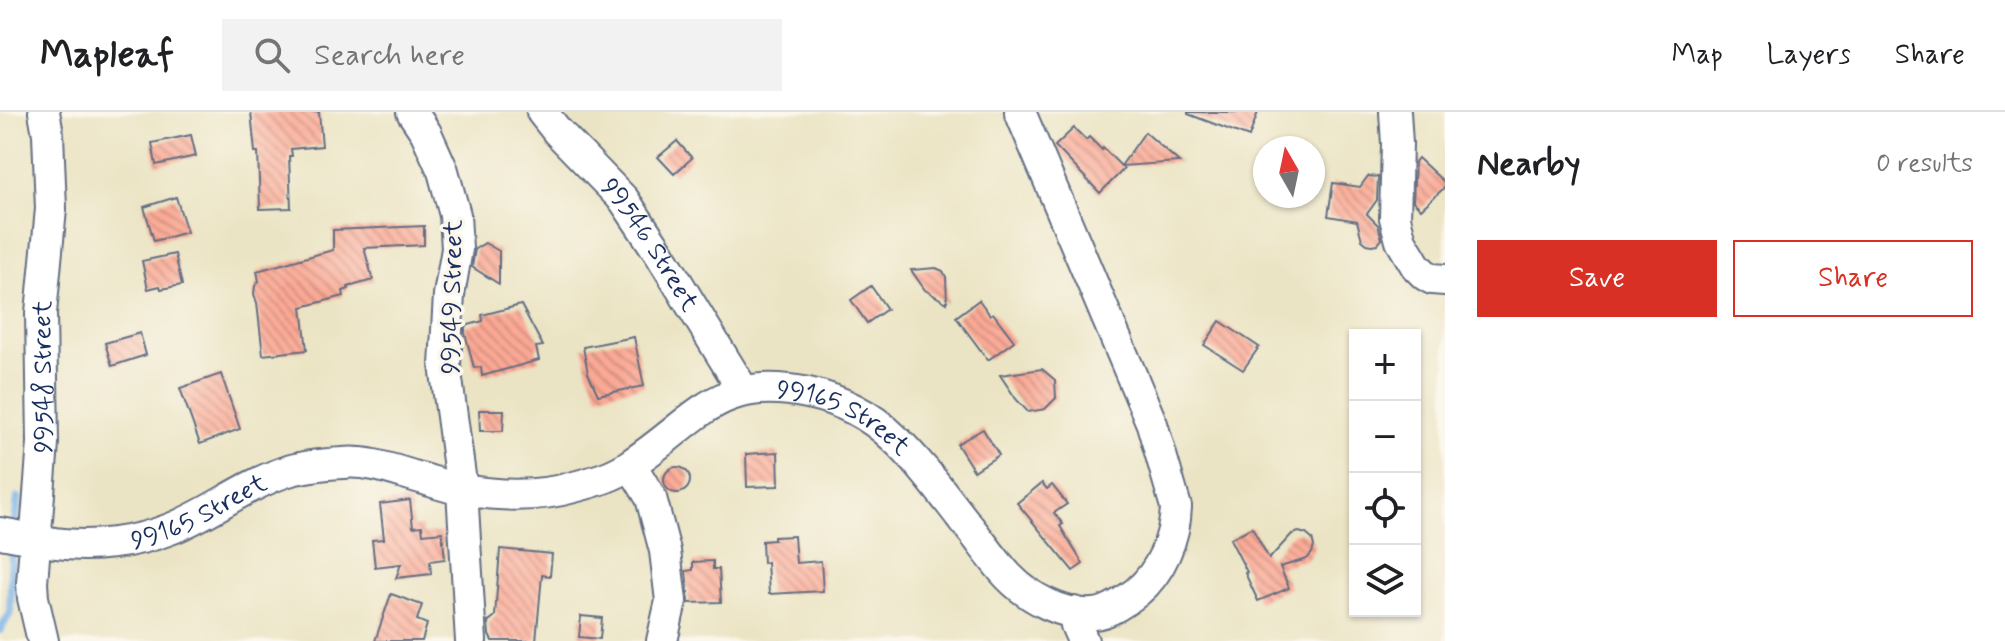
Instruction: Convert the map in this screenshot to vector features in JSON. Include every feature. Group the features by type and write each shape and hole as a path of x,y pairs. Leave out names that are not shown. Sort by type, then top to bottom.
{"street":[{"name":"99548 Street","path":"43,641 33,598 33,561 43,443 41,313 51,209 48,134 44,112"},
{"name":"99549 Street","path":"412,112 426,133 443,171 455,215 457,249 449,295 445,365 462,490"},
{"name":"99546 Street","path":"542,112 624,200 743,390"},
{"name":"99165 Street","path":"0,533 55,543 110,543 142,538 172,529 283,472 348,462 371,464 462,490 541,493 617,473 707,406 743,390 779,388 839,402 861,413 891,435 915,460 1009,577 1078,627 1146,584 1165,554 1176,520 1176,507 1152,424 1020,112"},
{"path":"1395,112 1395,218 1401,241 1425,275 1445,280"},
{"path":"631,465 651,498 665,551 671,601 662,641"},
{"path":"462,490 471,641"}],"building":[{"path":"251,112 319,112 322,146 291,149 291,208 260,209 258,152 255,152"},
{"path":"1188,112 1258,112 1249,137"},
{"path":"1074,128 1086,140 1089,137 1103,148 1124,169 1100,193 1055,146"},
{"path":"1145,132 1179,162 1121,166"},
{"path":"191,135 196,156 156,165 152,143"},
{"path":"677,141 692,158 674,174 658,157"},
{"path":"1418,158 1445,183 1445,187 1421,209 1413,201 1415,162"},
{"path":"1368,176 1378,177 1377,200 1367,214 1378,225 1382,239 1372,245 1362,240 1357,221 1328,216 1333,183 1360,187"},
{"path":"176,197 187,232 154,241 144,207"},
{"path":"424,226 424,245 364,248 373,280 348,287 343,291 344,296 302,307 307,350 263,355 254,294 259,281 257,271 333,250 333,230"},
{"path":"485,243 499,251 499,284 472,267 475,249"},
{"path":"175,254 182,285 148,289 142,261"},
{"path":"936,268 943,271 946,277 947,303 925,290 911,270"},
{"path":"871,286 887,309 867,323 851,300"},
{"path":"979,300 1014,341 988,360 956,317"},
{"path":"521,305 543,346 536,347 539,360 482,376 481,367 474,368 465,326 483,321 482,315"},
{"path":"1220,321 1259,347 1243,370 1204,345"},
{"path":"140,333 146,355 112,366 105,343"},
{"path":"634,337 644,386 598,395 588,373 583,347"},
{"path":"1042,369 1055,380 1056,398 1045,409 1028,412 1000,375"},
{"path":"221,374 240,429 200,444 180,388"},
{"path":"479,410 504,410 503,431 480,431"},
{"path":"983,429 999,455 974,471 957,444"},
{"path":"778,452 779,486 747,487 746,454"},
{"path":"677,467 686,471 690,480 686,489 677,493 668,489 664,480 668,471"},
{"path":"1042,483 1047,489 1052,485 1067,504 1054,513 1083,564 1073,571 1017,503"},
{"path":"410,500 413,527 422,526 423,534 442,532 445,559 430,561 431,574 396,578 401,564 375,567 372,540 384,539 380,504"},
{"path":"1252,527 1269,559 1292,534 1306,534 1314,546 1307,559 1280,567 1289,588 1258,601 1230,539"},
{"path":"794,536 796,563 821,561 823,591 769,594 762,541"},
{"path":"500,549 552,554 550,576 542,575 536,641 492,641 489,635 488,622 495,616"},
{"path":"713,561 713,569 719,569 721,602 689,603 686,571 693,570 693,562"},
{"path":"391,594 422,605 417,620 427,624 422,641 375,641"},
{"path":"581,616 602,618 600,639 579,637"}],"waterway":[{"path":"15,522 18,498"},
{"path":"0,630 10,613 12,544"}]}
